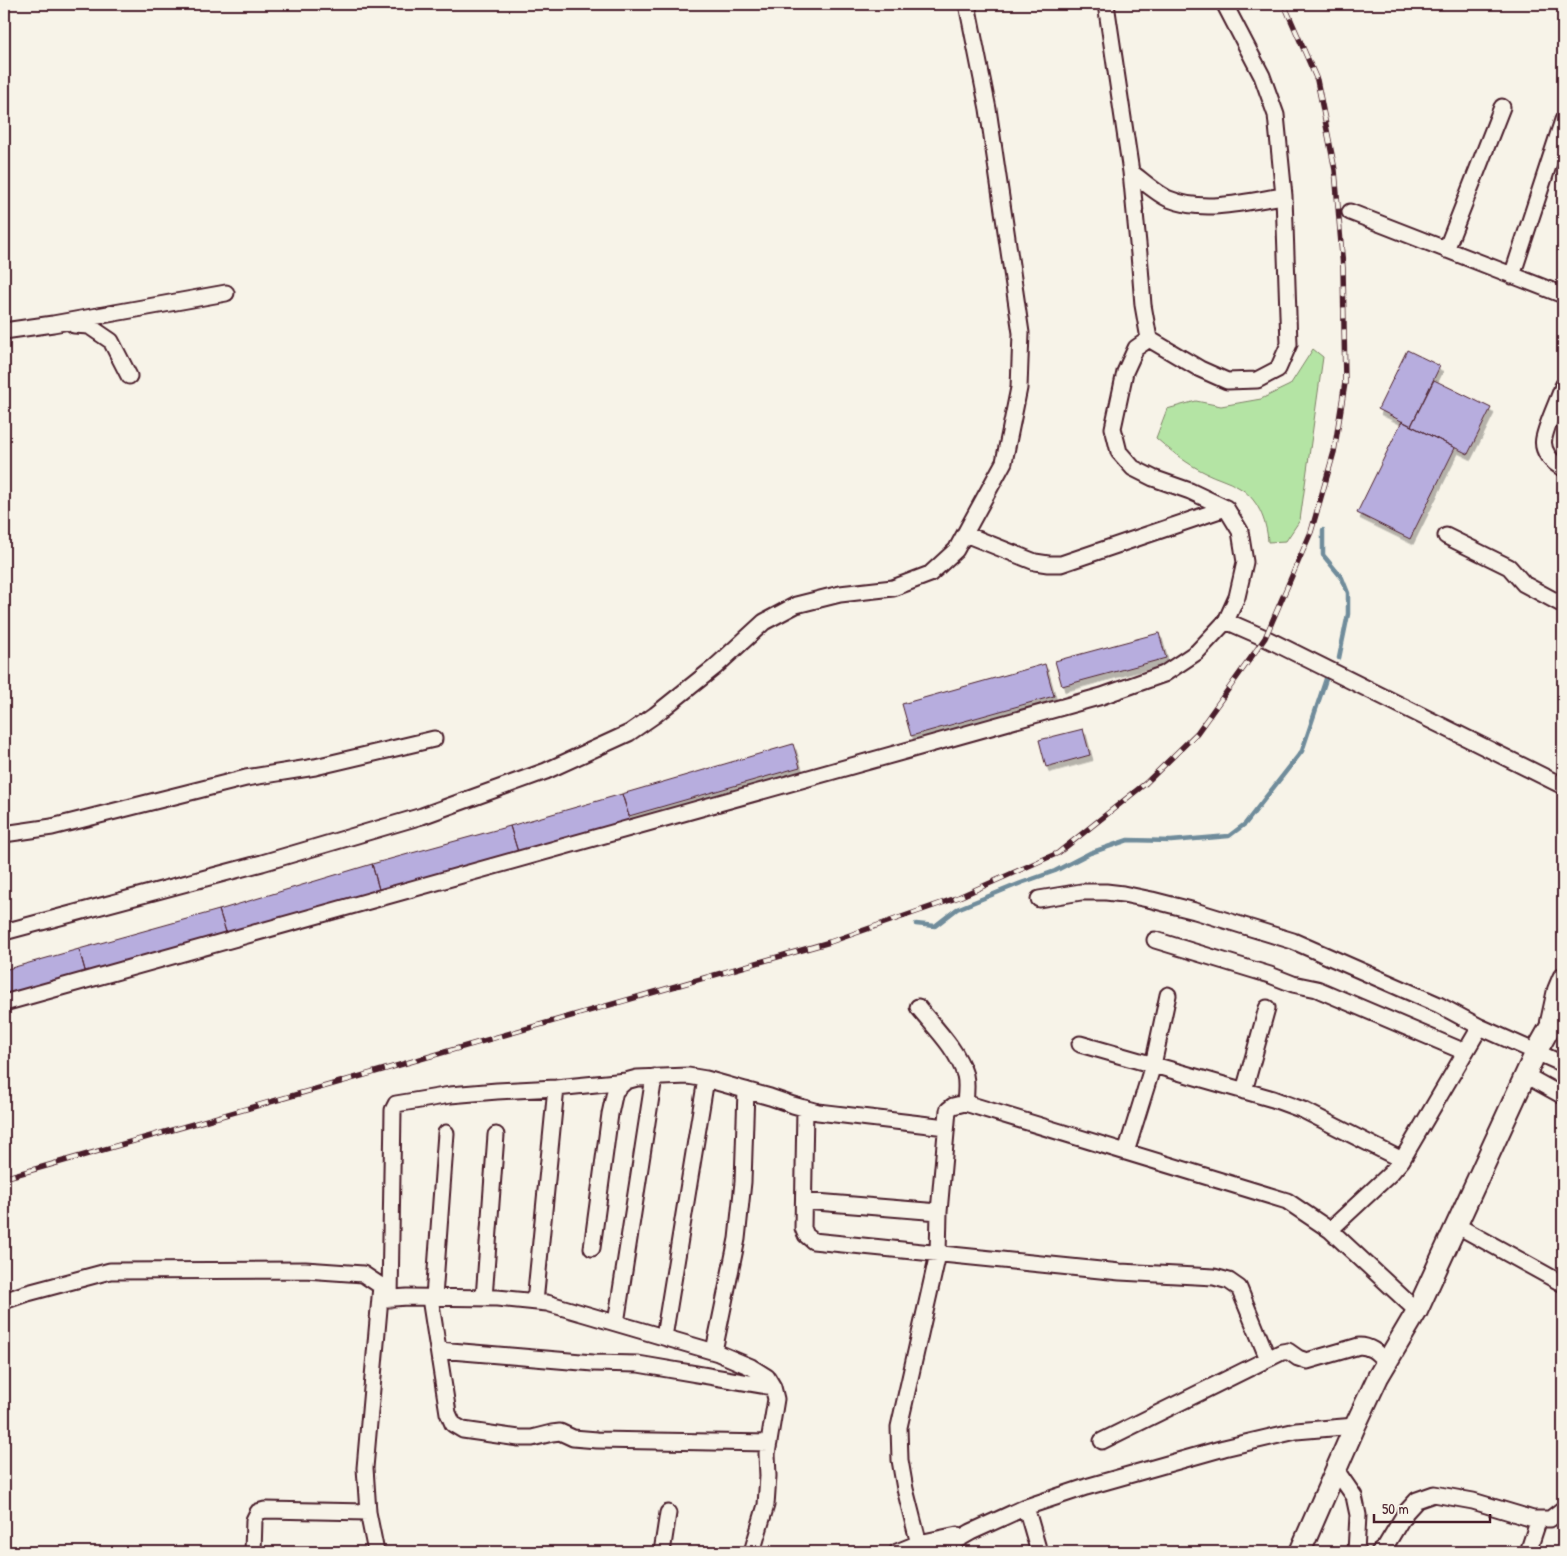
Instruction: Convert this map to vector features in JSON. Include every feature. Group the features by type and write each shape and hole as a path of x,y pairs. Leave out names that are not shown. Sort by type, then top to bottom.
{"main road":[{"path":"1549,1029 1558,990 1563,978"},
{"path":"1300,1552 1378,1377 1417,1311 1525,1074 1549,1029 1563,1009"}],"street":[{"path":"4,932 262,863 422,816 546,771 629,733 655,715 715,667 764,622 796,605 840,594 893,588 930,574 956,550 1004,462 1020,388 1021,333 988,109 966,4"},
{"path":"1106,4 1131,172 1142,305 1149,339 1200,369 1227,381 1257,380 1278,369 1289,344 1284,196 1276,115 1262,76 1225,5"},
{"path":"1446,250 1502,107"},
{"path":"1512,276 1563,120"},
{"path":"1131,172 1168,199 1193,206 1222,205 1284,196"},
{"path":"1350,212 1563,295"},
{"path":"4,331 226,293"},
{"path":"53,324 89,326 111,341 129,376"},
{"path":"4,1004 1102,696 1164,674 1197,652 1226,621 1237,597 1245,562 1240,531 1226,508 1133,468 1119,452 1113,428 1125,372 1136,348 1149,339"},
{"path":"1563,386 1544,439 1546,454 1558,466 1563,468"},
{"path":"965,534 1035,562 1061,564 1226,508"},
{"path":"1446,536 1509,568 1524,584 1563,605"},
{"path":"1226,621 1265,638 1563,786"},
{"path":"4,834 52,827 246,778 315,767 434,739"},
{"path":"1039,899 1081,892 1106,892 1152,900 1293,941 1439,1005 1480,1027 1563,1064"},
{"path":"1154,940 1270,975 1293,984 1317,989 1465,1052"},
{"path":"1126,1152 1153,1065 1168,995"},
{"path":"918,1007 947,1042 960,1064 966,1077 966,1103"},
{"path":"1244,1091 1268,1008"},
{"path":"1330,1230 1390,1174 1402,1160 1480,1027"},
{"path":"1080,1044 1273,1099 1303,1110 1402,1160"},
{"path":"1525,1074 1563,1096"},
{"path":"376,1552 368,1512 365,1468 385,1299 393,1110 396,1104 450,1095 556,1088 626,1081 637,1078 688,1076 770,1096 818,1112 946,1127"},
{"path":"616,1323 654,1077"},
{"path":"664,1337 706,1079"},
{"path":"592,1248 610,1114 615,1091 626,1081"},
{"path":"535,1302 556,1088"},
{"path":"714,1352 737,1239 743,1182 746,1090"},
{"path":"920,1548 905,1489 900,1460 899,1427 938,1254 946,1127 948,1110 952,1106 966,1103 1287,1201 1330,1230 1417,1311"},
{"path":"805,1108 803,1228 806,1235 813,1241 1120,1272 1214,1277 1229,1281 1239,1288 1268,1359"},
{"path":"446,1133 432,1298 448,1413 454,1424 462,1430 519,1438 539,1437 555,1432 563,1433 573,1438 597,1440 769,1443"},
{"path":"484,1298 496,1135"},
{"path":"804,1202 940,1212"},
{"path":"1456,1225 1563,1284"},
{"path":"4,1301 110,1271 157,1269 304,1270 363,1274 381,1286 385,1299"},
{"path":"385,1299 484,1298 548,1303 714,1352 751,1367 767,1377 773,1386 776,1398 767,1454 766,1505 752,1552"},
{"path":"1102,1441 1268,1359 1288,1351 1298,1358 1307,1361 1358,1346 1365,1346 1387,1363"},
{"path":"438,1350 593,1363 638,1364 773,1386"},
{"path":"936,1552 971,1532 1026,1507 1086,1487 1224,1448 1296,1431 1355,1426"},
{"path":"1336,1470 1354,1496 1358,1516 1356,1552"},
{"path":"1379,1552 1385,1546 1406,1512 1417,1500 1434,1494 1473,1501 1533,1520 1550,1519 1563,1509"},
{"path":"1026,1507 1039,1552"},
{"path":"253,1552 254,1520 258,1512 265,1510 368,1512"},
{"path":"662,1552 668,1513"},
{"path":"1528,1552 1539,1519"},
{"path":"896,1552 920,1548 971,1532"}],"green space":[{"path":"1313,349 1323,357 1300,520 1286,541 1268,542 1266,526 1260,510 1245,491 1192,466 1156,438 1167,409 1196,401 1221,406 1261,399 1290,385"}],"building":[{"path":"1407,350 1440,366 1411,426 1378,409"},
{"path":"1434,380 1491,408 1468,454 1411,426"},
{"path":"1402,421 1455,448 1410,539 1357,513"},
{"path":"1159,633 1166,658 1062,686 1055,661"},
{"path":"1045,664 1054,696 911,736 902,704"},
{"path":"1083,729 1090,755 1046,767 1039,740"},
{"path":"793,744 800,767 629,816 622,794"},
{"path":"622,794 630,820 518,852 510,826"},
{"path":"510,826 518,852 380,893 372,864"},
{"path":"372,864 380,893 227,935 219,910"},
{"path":"219,910 227,935 86,974 79,949"},
{"path":"79,949 86,974 4,998 4,970"}],"waterway":[{"path":"1323,530 1323,555 1342,578 1348,593 1348,614 1339,658"},
{"path":"916,924 935,926 957,909 1055,871 1090,853 1128,840 1171,841 1229,836 1245,824 1302,751 1326,679"}],"railway":[{"path":"4,1178 830,942 959,897 1058,853 1146,783 1197,733 1265,638 1311,532 1334,452 1345,383 1343,268 1335,170 1317,80 1284,4"}]}
